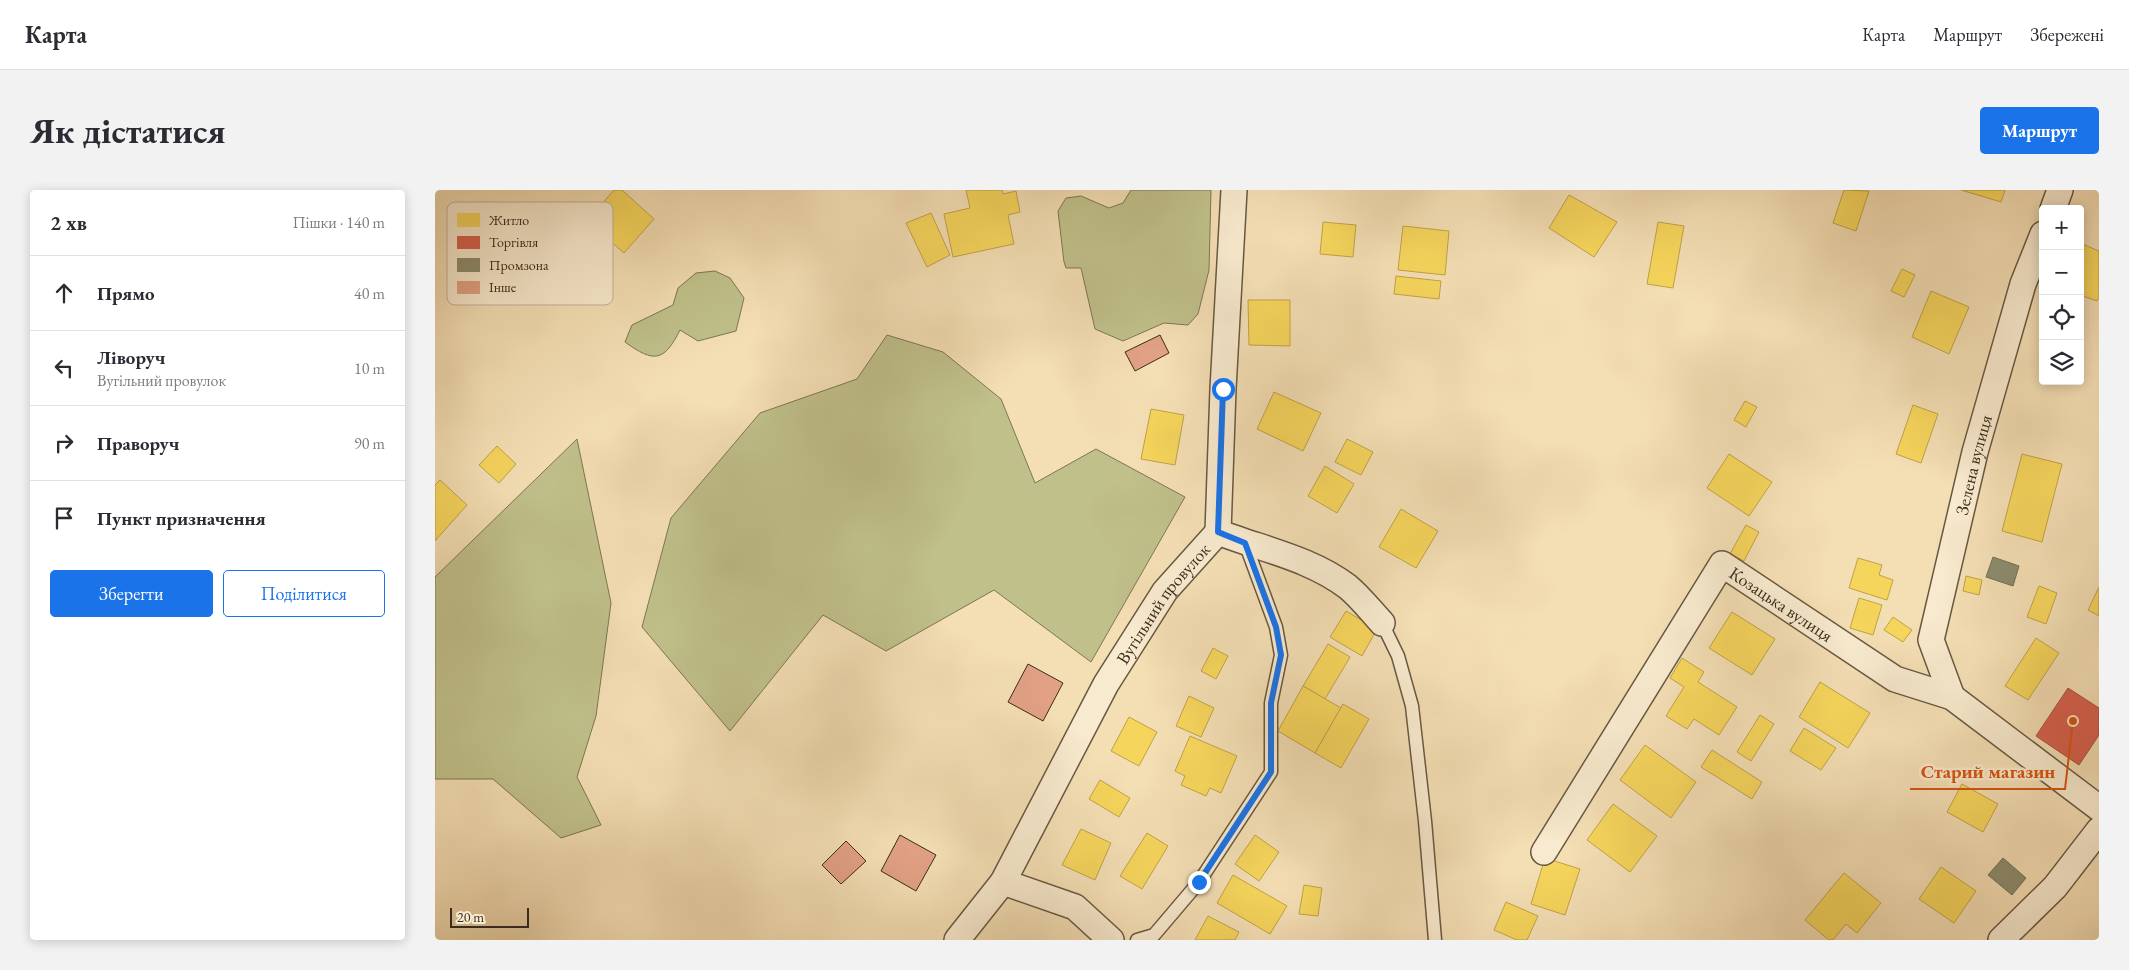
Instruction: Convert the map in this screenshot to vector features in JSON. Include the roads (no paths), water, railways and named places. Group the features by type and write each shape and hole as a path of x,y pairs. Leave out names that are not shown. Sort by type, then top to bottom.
{"street":[{"path":"1218,532 1223,380 1234,190"},
{"path":"2054,205 2060,190"},
{"name":"Зелена вулиця","path":"1952,697 1931,640 1975,452 2023,284 2039,244"},
{"name":"Вугільний провулок","path":"957,940 1003,882 1106,684 1165,591 1218,532 1245,543 1302,561 1347,587 1382,623"},
{"name":"Козацька вулиця","path":"1544,852 1722,564 1895,679 1952,697 2099,808"},
{"path":"2001,940 2055,887 2099,830"},
{"path":"1003,882 1075,907 1111,940"}],"lane":[{"path":"1137,940 1154,935 1199,882 1271,772 1271,703 1281,655 1276,627 1245,543"},
{"name":"Вугільний провулок","path":"1382,623 1398,656 1412,706 1425,821 1435,940"}],"place":[{"name":"Старий магазин","path":"2073,721"}]}
